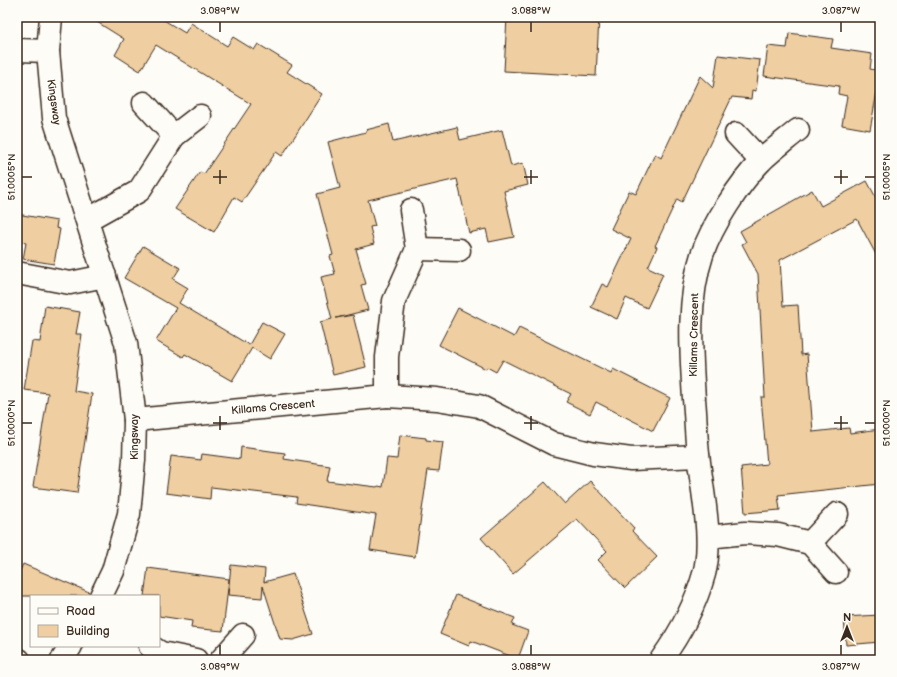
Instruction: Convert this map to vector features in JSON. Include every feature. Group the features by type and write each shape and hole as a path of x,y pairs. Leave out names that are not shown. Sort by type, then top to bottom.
{"street":[{"name":"Kingsway","path":"51,17 48,51 54,118 126,343 135,420 134,460 128,514 113,571 101,595"},
{"path":"17,50 48,51"},
{"path":"144,103 174,136"},
{"path":"87,220 139,191 174,136 200,116"},
{"name":"Killams Crescent","path":"661,660 670,647 705,573 708,537 698,456 692,365 694,286 701,256 711,232 727,206 761,161 798,130"},
{"path":"736,134 761,161"},
{"path":"387,396 387,357 394,301 416,249 411,210"},
{"path":"416,249 459,250"},
{"path":"17,273 70,283 105,276"},
{"name":"Killams Crescent","path":"135,420 387,396 437,399 479,406 554,444 594,454 631,459 698,456"},
{"path":"810,543 837,514"},
{"path":"708,537 745,533 778,535 810,543 836,572"},
{"path":"221,660 243,635"},
{"path":"62,660 70,647"},
{"path":"152,647 162,653 196,660"}],"building":[{"path":"89,17 159,17 185,33 191,23 227,46 233,37 254,50 258,44 292,65 287,72 322,94 282,156 276,152 242,202 234,197 214,232 175,209 200,172 204,174 251,104 156,45 140,71 115,55 124,39"},
{"path":"507,17 599,17 596,76 504,71"},
{"path":"789,33 833,39 831,48 872,54 870,69 880,71 880,75 870,130 842,125 847,96 838,94 839,86 764,76 768,46 787,48"},
{"path":"718,55 760,60 756,91 752,90 751,99 732,97 682,202 677,199 655,246 657,247 648,267 663,274 647,308 626,298 617,319 591,307 602,284 608,287 631,239 611,229 629,191 636,194 655,154 661,158 700,76 713,88"},
{"path":"389,124 393,142 457,127 460,140 502,130 511,166 523,163 528,185 504,191 514,237 489,242 486,229 469,233 457,179 368,200 375,226 370,227 374,244 356,249 366,284 361,285 368,310 336,318 353,315 366,367 333,375 320,322 332,319 321,277 335,274 330,256 333,255 317,194 340,188 328,142"},
{"path":"867,181 880,205 880,262 857,219 780,260 783,306 798,305 801,355 807,354 813,432 849,428 850,433 880,429 880,484 778,495 780,510 745,513 741,467 767,464 761,397 765,397 758,274 742,244 746,242 740,231 812,190 821,206"},
{"path":"17,214 57,221 56,228 60,229 54,264 23,259 26,243 17,241"},
{"path":"143,246 180,268 173,279 188,288 179,303 249,345 262,322 285,334 270,359 252,348 232,381 185,354 183,357 156,341 176,308 124,278"},
{"path":"45,306 80,312 76,334 82,334 74,391 92,394 77,493 33,487 48,393 24,390 32,341 40,342"},
{"path":"458,308 514,337 519,328 611,373 613,369 670,398 653,431 596,402 590,414 566,402 571,394 503,360 496,372 487,367 486,369 439,345"},
{"path":"400,435 426,438 426,440 443,442 439,471 428,470 415,557 370,550 376,515 296,503 297,497 211,487 210,499 166,493 171,456 201,460 202,454 240,459 241,447 285,453 284,459 330,466 327,481 383,487 387,458 397,459"},
{"path":"590,481 634,528 632,531 657,557 625,588 598,560 607,551 577,519 513,574 481,538 545,482 565,504"},
{"path":"23,564 89,592 89,595 17,596 17,578"},
{"path":"231,565 265,569 264,582 293,574 313,634 293,640 280,639 263,586 262,598 228,595"},
{"path":"148,568 229,579 223,631 191,628 192,621 160,616 160,595 144,595"},
{"path":"456,595 515,618 512,625 528,631 518,659 471,641 469,646 440,634"},
{"path":"880,615 880,642 846,645 844,617"}]}
